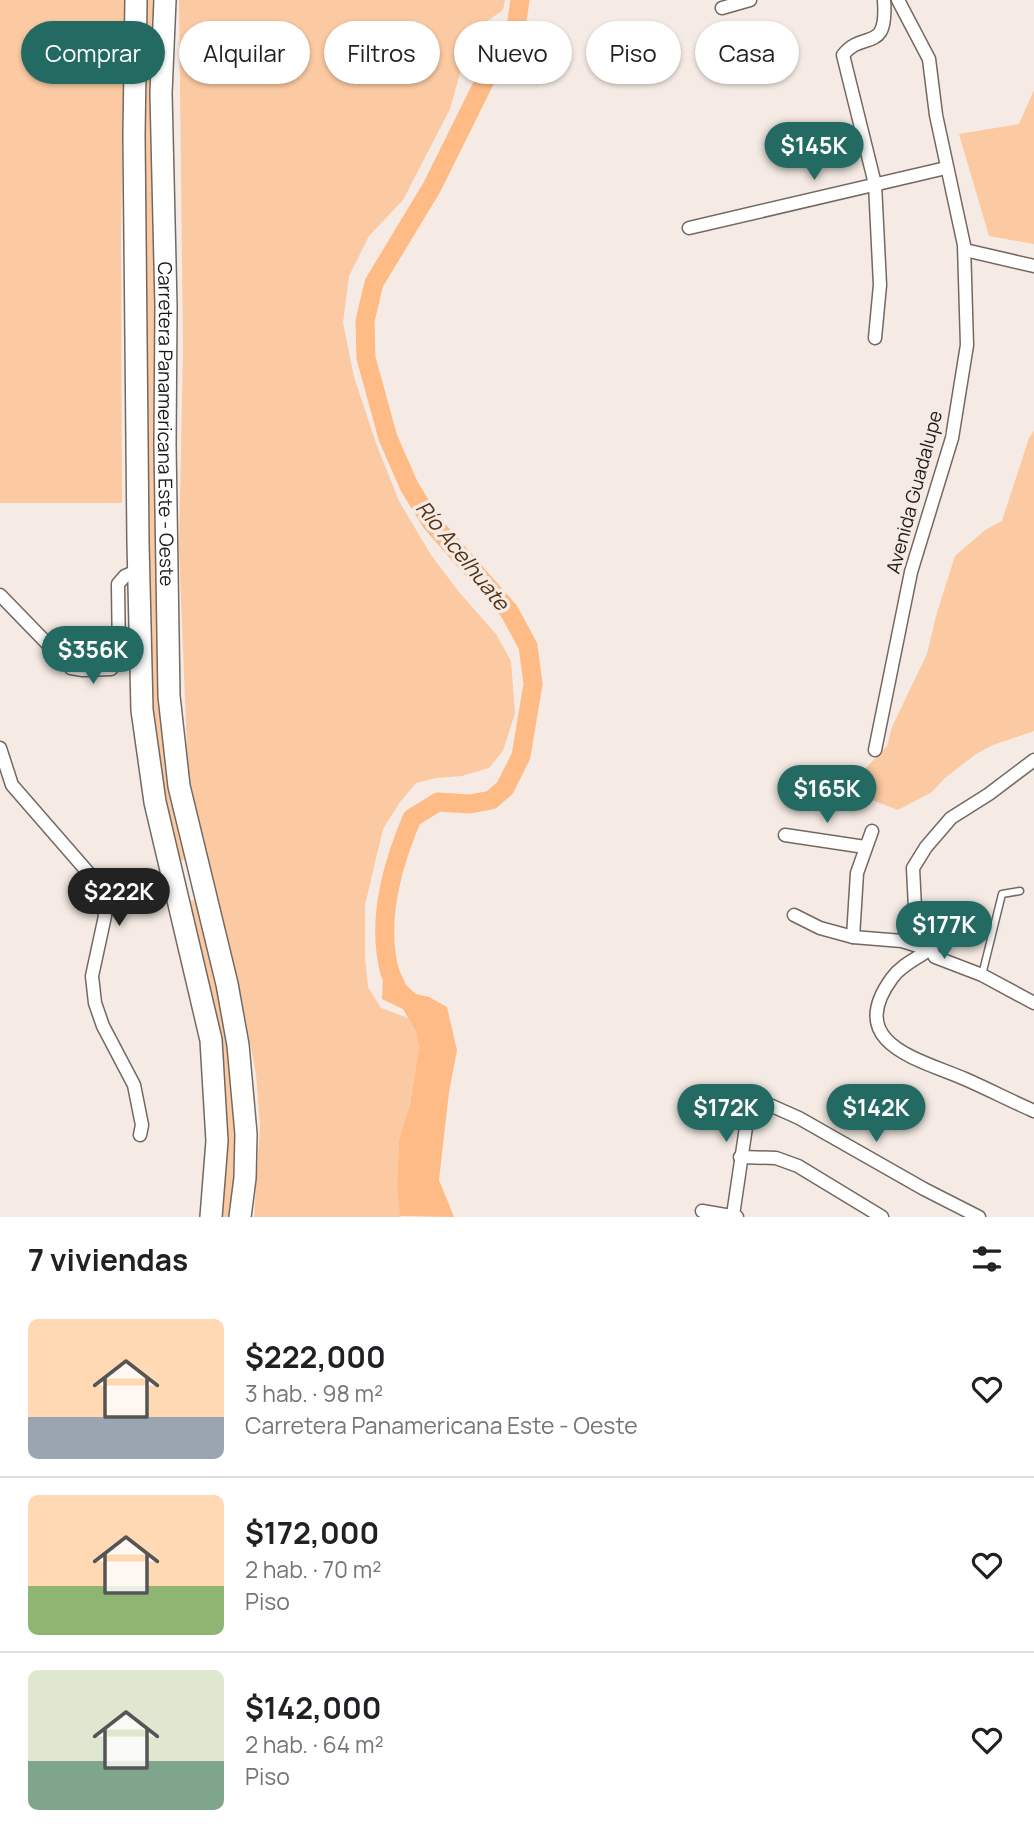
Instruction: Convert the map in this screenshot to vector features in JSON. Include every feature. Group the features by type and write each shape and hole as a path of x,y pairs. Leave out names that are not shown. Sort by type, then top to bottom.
{"highway":[{"name":"Carretera Panamericana Este - Oeste","path":"136,0 134,146 139,570 145,742 155,802 211,1040 217,1141 211,1217"},
{"name":"Carretera Panamericana Este - Oeste","path":"165,0 161,120 166,306 168,670 173,740 180,786 229,995 243,1087 245,1178 240,1217"},
{"path":"169,865 180,869 186,867 195,857"},
{"path":"180,908 182,899 190,893 201,895 207,902"}],"street":[{"path":"722,8 750,0"},
{"path":"875,338 880,285 875,184 842,55 848,48 876,38 883,29 884,0"},
{"name":"Avenida Guadalupe","path":"875,750 911,572 952,438 967,345 965,250 936,115 929,59 898,0"},
{"path":"689,228 946,168"},
{"path":"965,250 1034,266"},
{"path":"0,594 71,667 83,670 111,669 119,660 118,584 125,576 139,570"},
{"path":"0,750 12,785 99,885 105,916 92,976 95,1003 103,1026 134,1085 142,1125 139,1135"},
{"path":"1034,760 951,818 926,846 913,868 915,908 937,941 931,950 911,959 892,977 876,1012 878,1028 888,1044 908,1056 966,1079 1034,1111"},
{"path":"853,937 858,873 872,831"},
{"path":"785,835 865,847"},
{"path":"794,915 820,928 853,937 902,941 931,950 935,957 982,975 1034,1003"},
{"path":"702,1211 735,1216 740,1157 749,1107 760,1104 772,1105 979,1217"},
{"path":"740,1157 776,1158 798,1166 882,1217"}],"lane":[{"path":"982,975 1002,894 1020,891"}],"shaded area":[{"path":"0,0 125,0 125,21 21,21 21,84 124,84 122,503 0,503"},
{"path":"144,0 160,0 160,21 143,21"},
{"path":"179,0 505,0 503,10 487,21 454,21 454,84 457,84 450,109 403,200 369,236 349,276 343,323 354,377 399,501 431,555 496,634 511,661 515,713 503,751 489,768 462,776 416,783 400,802 383,829 365,905 368,987 381,1008 408,1018 416,1032 419,1048 410,1104 399,1139 397,1186 401,1217 254,1217 260,1126 256,1074 241,995 213,889 188,774 179,549 183,350 180,84 310,84 310,21 179,21"},
{"path":"140,84 160,84 158,364 187,858 178,862 150,734"},
{"path":"1034,90 1034,244 989,236 959,134 1019,124"},
{"path":"1034,431 1034,731 976,754 932,792 898,810 845,790 887,746 892,727 927,654 955,556 985,530 1002,521 1029,438"},
{"path":"188,901 199,902 220,981 238,1110 234,1217 217,1217 220,1197"},
{"path":"384,950 398,967 406,985 416,994 429,997 447,1007 457,1050 449,1092 439,1180 454,1217 400,1216 397,1186 399,1139 410,1104 419,1048 416,1032 403,1009 382,999"}],"waterway":[{"name":"Río Acelhuate","path":"390,973 385,934 388,894 398,855 412,818 438,802 470,804 491,800 505,788 521,756 533,684 528,646 509,611 431,522 409,486 388,438 366,358 365,321 374,283 432,187 487,76 504,56 516,27 520,0"}]}
